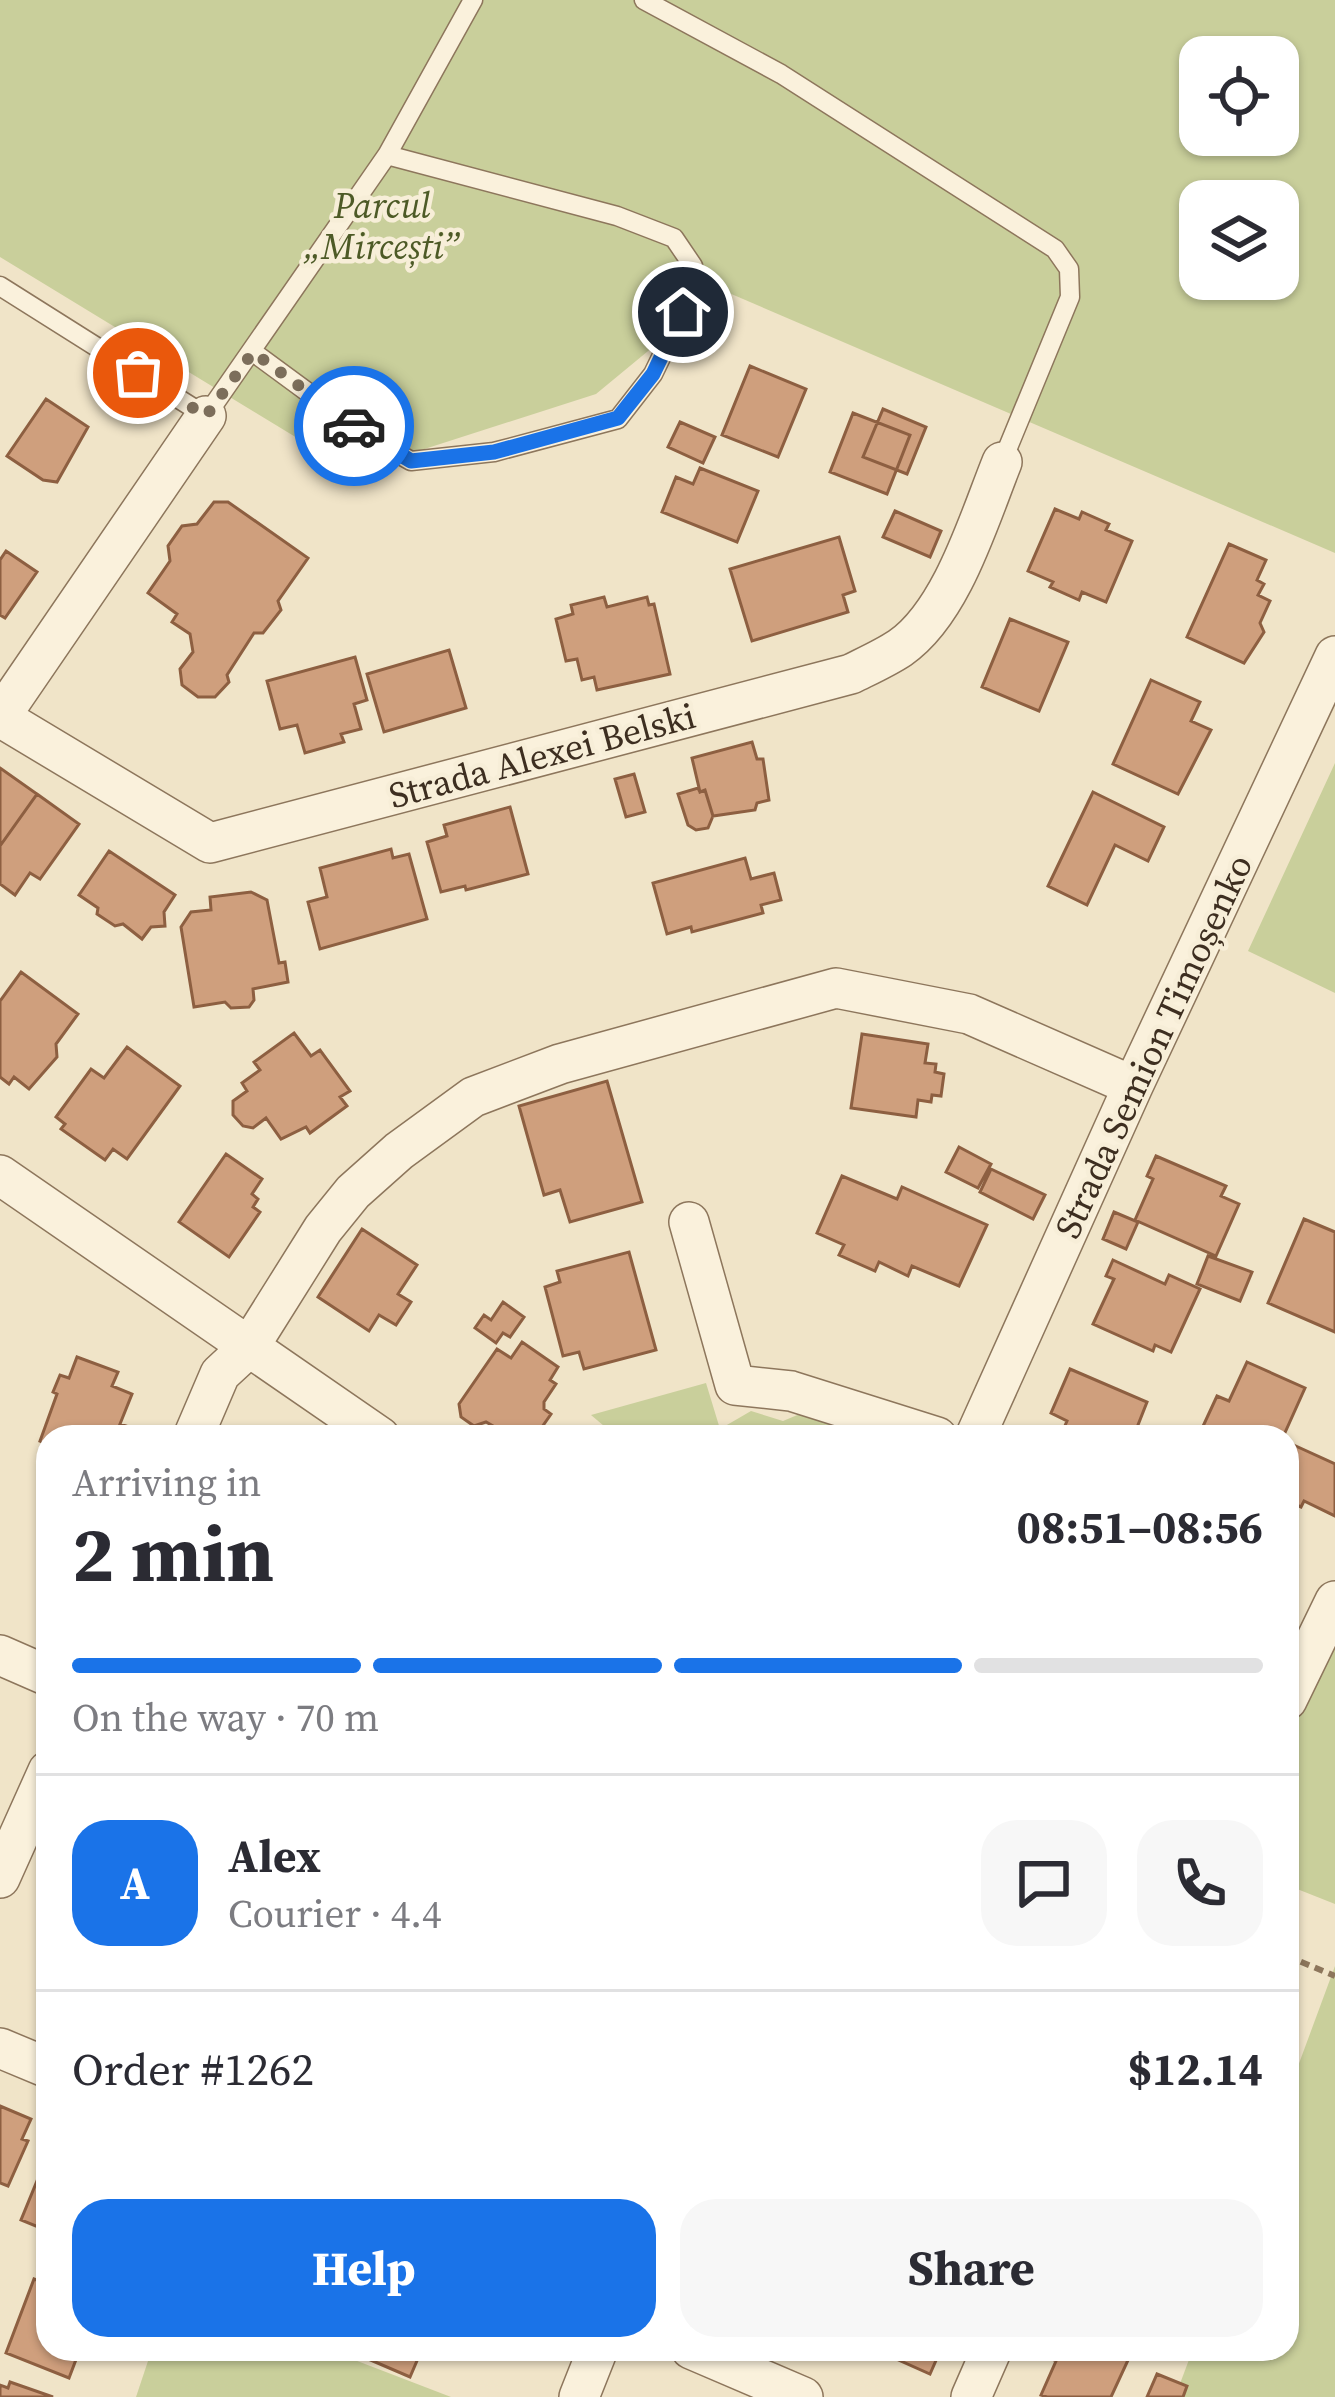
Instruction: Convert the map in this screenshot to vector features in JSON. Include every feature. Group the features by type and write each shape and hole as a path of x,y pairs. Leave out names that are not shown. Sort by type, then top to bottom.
{"street":[{"name":"Strada Alexei Belski","path":"206,416 0,717 210,843 850,674 903,646 932,616 960,564 1002,462"},
{"name":"Strada Semion Timoșenko","path":"980,1425 1335,656"},
{"path":"198,1425 220,1374 249,1347 323,1229 353,1192 473,1097 560,1064 836,988 969,1014 1133,1086"},
{"path":"0,1175 363,1425"},
{"path":"689,1222 735,1385 791,1390 900,1425"},
{"path":"1299,1675 1335,1601"},
{"path":"0,1655 36,1671"},
{"path":"0,1879 36,1798"},
{"path":"0,2048 36,2063"},
{"path":"579,2397 593,2361"},
{"path":"720,2361 803,2397"},
{"path":"971,2397 987,2361"}],"lane":[{"path":"0,286 206,416 387,155 473,0"},
{"path":"644,0 781,74 1055,249 1069,269 1070,297 1002,462"},
{"path":"253,352 370,438 411,461 494,452 618,418 653,374 683,312 693,266 674,238 617,216 387,155"}],"path":[{"path":"1299,1961 1335,1976"}],"green space":[{"name":"Parcul „Mircești”","path":"0,0 1335,0 1335,553 722,290 596,394 353,472 0,257"},
{"path":"1335,763 1335,993 1248,951"},
{"path":"706,1383 719,1425 603,1425 591,1415"},
{"path":"751,1411 783,1421 807,1411 852,1425 727,1425"},
{"path":"1335,1601 1335,1904 1299,1890 1299,1692"},
{"path":"1335,1966 1335,2397 1175,2397 1188,2361 1299,2361 1299,2064"},
{"path":"148,2361 357,2361 451,2397 136,2397"}],"building":[{"path":"750,366 806,389 778,457 722,435"},
{"path":"46,399 88,427 57,482 43,480 7,456"},
{"path":"883,409 926,427 907,474 863,457"},
{"path":"853,413 910,435 887,494 830,472"},
{"path":"680,422 715,437 703,463 668,447"},
{"path":"700,468 758,491 737,542 662,512 676,477 693,484"},
{"path":"214,502 228,502 308,558 278,601 281,610 263,633 254,633 227,675 229,682 215,697 198,697 182,685 180,669 193,652 190,634 172,622 177,614 148,593 170,561 168,546 182,526 197,524"},
{"path":"1055,509 1079,519 1082,512 1132,541 1106,602 1082,592 1079,600 1028,571"},
{"path":"895,511 941,531 930,557 883,537"},
{"path":"839,537 855,591 843,595 848,612 752,641 730,569"},
{"path":"1229,544 1266,560 1257,580 1264,584 1258,595 1270,601 1260,623 1264,632 1244,663 1187,637"},
{"path":"6,551 37,572 5,618 0,615 0,560"},
{"path":"604,597 607,607 647,597 649,605 654,604 670,674 597,690 594,677 582,680 577,659 566,661 556,619 573,614 571,605"},
{"path":"1010,619 1068,642 1039,711 982,687"},
{"path":"449,650 466,708 384,732 367,674"},
{"path":"355,657 367,700 354,704 361,729 341,734 344,742 305,753 297,725 280,729 267,681"},
{"path":"1151,680 1200,702 1191,721 1211,730 1178,794 1113,764"},
{"path":"752,742 757,759 763,759 769,800 757,803 755,810 713,816 705,790 700,792 692,758"},
{"path":"0,768 37,794 0,846"},
{"path":"634,774 645,812 626,817 615,779"},
{"path":"705,790 713,816 708,828 696,830 688,825 678,794"},
{"path":"1093,792 1164,827 1148,861 1115,845 1087,905 1048,886"},
{"path":"37,794 79,824 40,879 30,873 15,895 0,884 0,846"},
{"path":"510,807 528,874 441,892 427,842 447,836 444,825"},
{"path":"391,849 393,858 409,854 427,919 320,949 308,902 327,897 320,868"},
{"path":"109,851 175,895 164,912 165,926 151,927 142,939 123,924 115,926 97,914 98,908 79,895"},
{"path":"745,858 751,879 774,873 781,900 761,905 763,913 667,934 653,883"},
{"path":"251,892 267,900 279,963 285,962 288,982 253,989 249,1007 231,1008 225,1002 194,1007 181,927 191,912 211,910 210,897"},
{"path":"21,972 78,1014 56,1044 57,1057 29,1089 14,1077 9,1084 0,1077 0,1001"},
{"path":"294,1033 311,1056 320,1050 350,1091 340,1097 347,1106 310,1133 306,1127 281,1139 266,1118 253,1128 243,1126 233,1115 233,1101 247,1091 242,1083 260,1070 254,1062"},
{"path":"862,1034 928,1044 925,1063 936,1064 935,1072 944,1074 941,1096 932,1095 931,1102 918,1100 916,1117 851,1108"},
{"path":"127,1047 180,1086 127,1159 113,1149 105,1160 61,1129 65,1124 56,1117 91,1069 104,1078"},
{"path":"607,1081 642,1202 570,1222 560,1190 544,1195 519,1106"},
{"path":"959,1147 991,1164 978,1188 946,1172"},
{"path":"226,1154 262,1179 252,1194 258,1199 253,1207 260,1212 229,1257 179,1222"},
{"path":"1156,1156 1226,1186 1221,1196 1239,1204 1216,1256 1135,1220 1153,1179 1147,1176"},
{"path":"991,1169 1045,1195 1033,1219 980,1192"},
{"path":"842,1176 897,1199 902,1187 987,1225 959,1286 912,1266 908,1276 879,1262 875,1271 839,1255 844,1245 817,1233"},
{"path":"1114,1212 1138,1222 1126,1249 1103,1239"},
{"path":"1304,1219 1335,1232 1335,1332 1268,1303"},
{"path":"362,1229 417,1265 398,1294 411,1302 396,1325 379,1315 369,1331 318,1297"},
{"path":"629,1252 656,1350 584,1369 579,1352 563,1356 545,1287 560,1282 557,1271"},
{"path":"1208,1256 1252,1272 1240,1301 1197,1284"},
{"path":"1113,1260 1165,1284 1169,1275 1200,1289 1171,1352 1155,1345 1153,1351 1093,1324 1114,1279 1106,1276"},
{"path":"503,1302 524,1317 510,1337 503,1333 496,1343 475,1328 484,1315 491,1320"},
{"path":"522,1342 558,1367 550,1380 556,1384 544,1402 551,1414 543,1425 473,1425 461,1417 459,1404 497,1349 511,1358"},
{"path":"77,1357 118,1372 112,1386 132,1394 123,1425 46,1425 60,1375 69,1378"},
{"path":"1247,1362 1305,1388 1288,1425 1204,1425 1217,1396 1229,1401"},
{"path":"1070,1369 1147,1402 1138,1425 1065,1425 1067,1421 1051,1413"},
{"path":"1299,1448 1335,1464 1335,1516 1304,1501 1301,1507"},
{"path":"0,2106 31,2119 22,2139 28,2141 8,2186 0,2183"},
{"path":"36,2183 36,2226 21,2220"},
{"path":"36,2280 36,2361 75,2361 69,2378 6,2353"},
{"path":"373,2361 417,2361 410,2377"},
{"path":"901,2361 936,2361 930,2374"},
{"path":"1056,2361 1128,2361 1111,2397 1041,2395"},
{"path":"1157,2374 1187,2386 1183,2397 1147,2397"},
{"path":"10,2382 53,2397 0,2397 0,2385 8,2388"}],"way so far":[{"path":"138,373 206,416 253,352 354,426"}],"route":[{"path":"354,426 411,461 494,452 618,418 653,374 683,312"}]}
